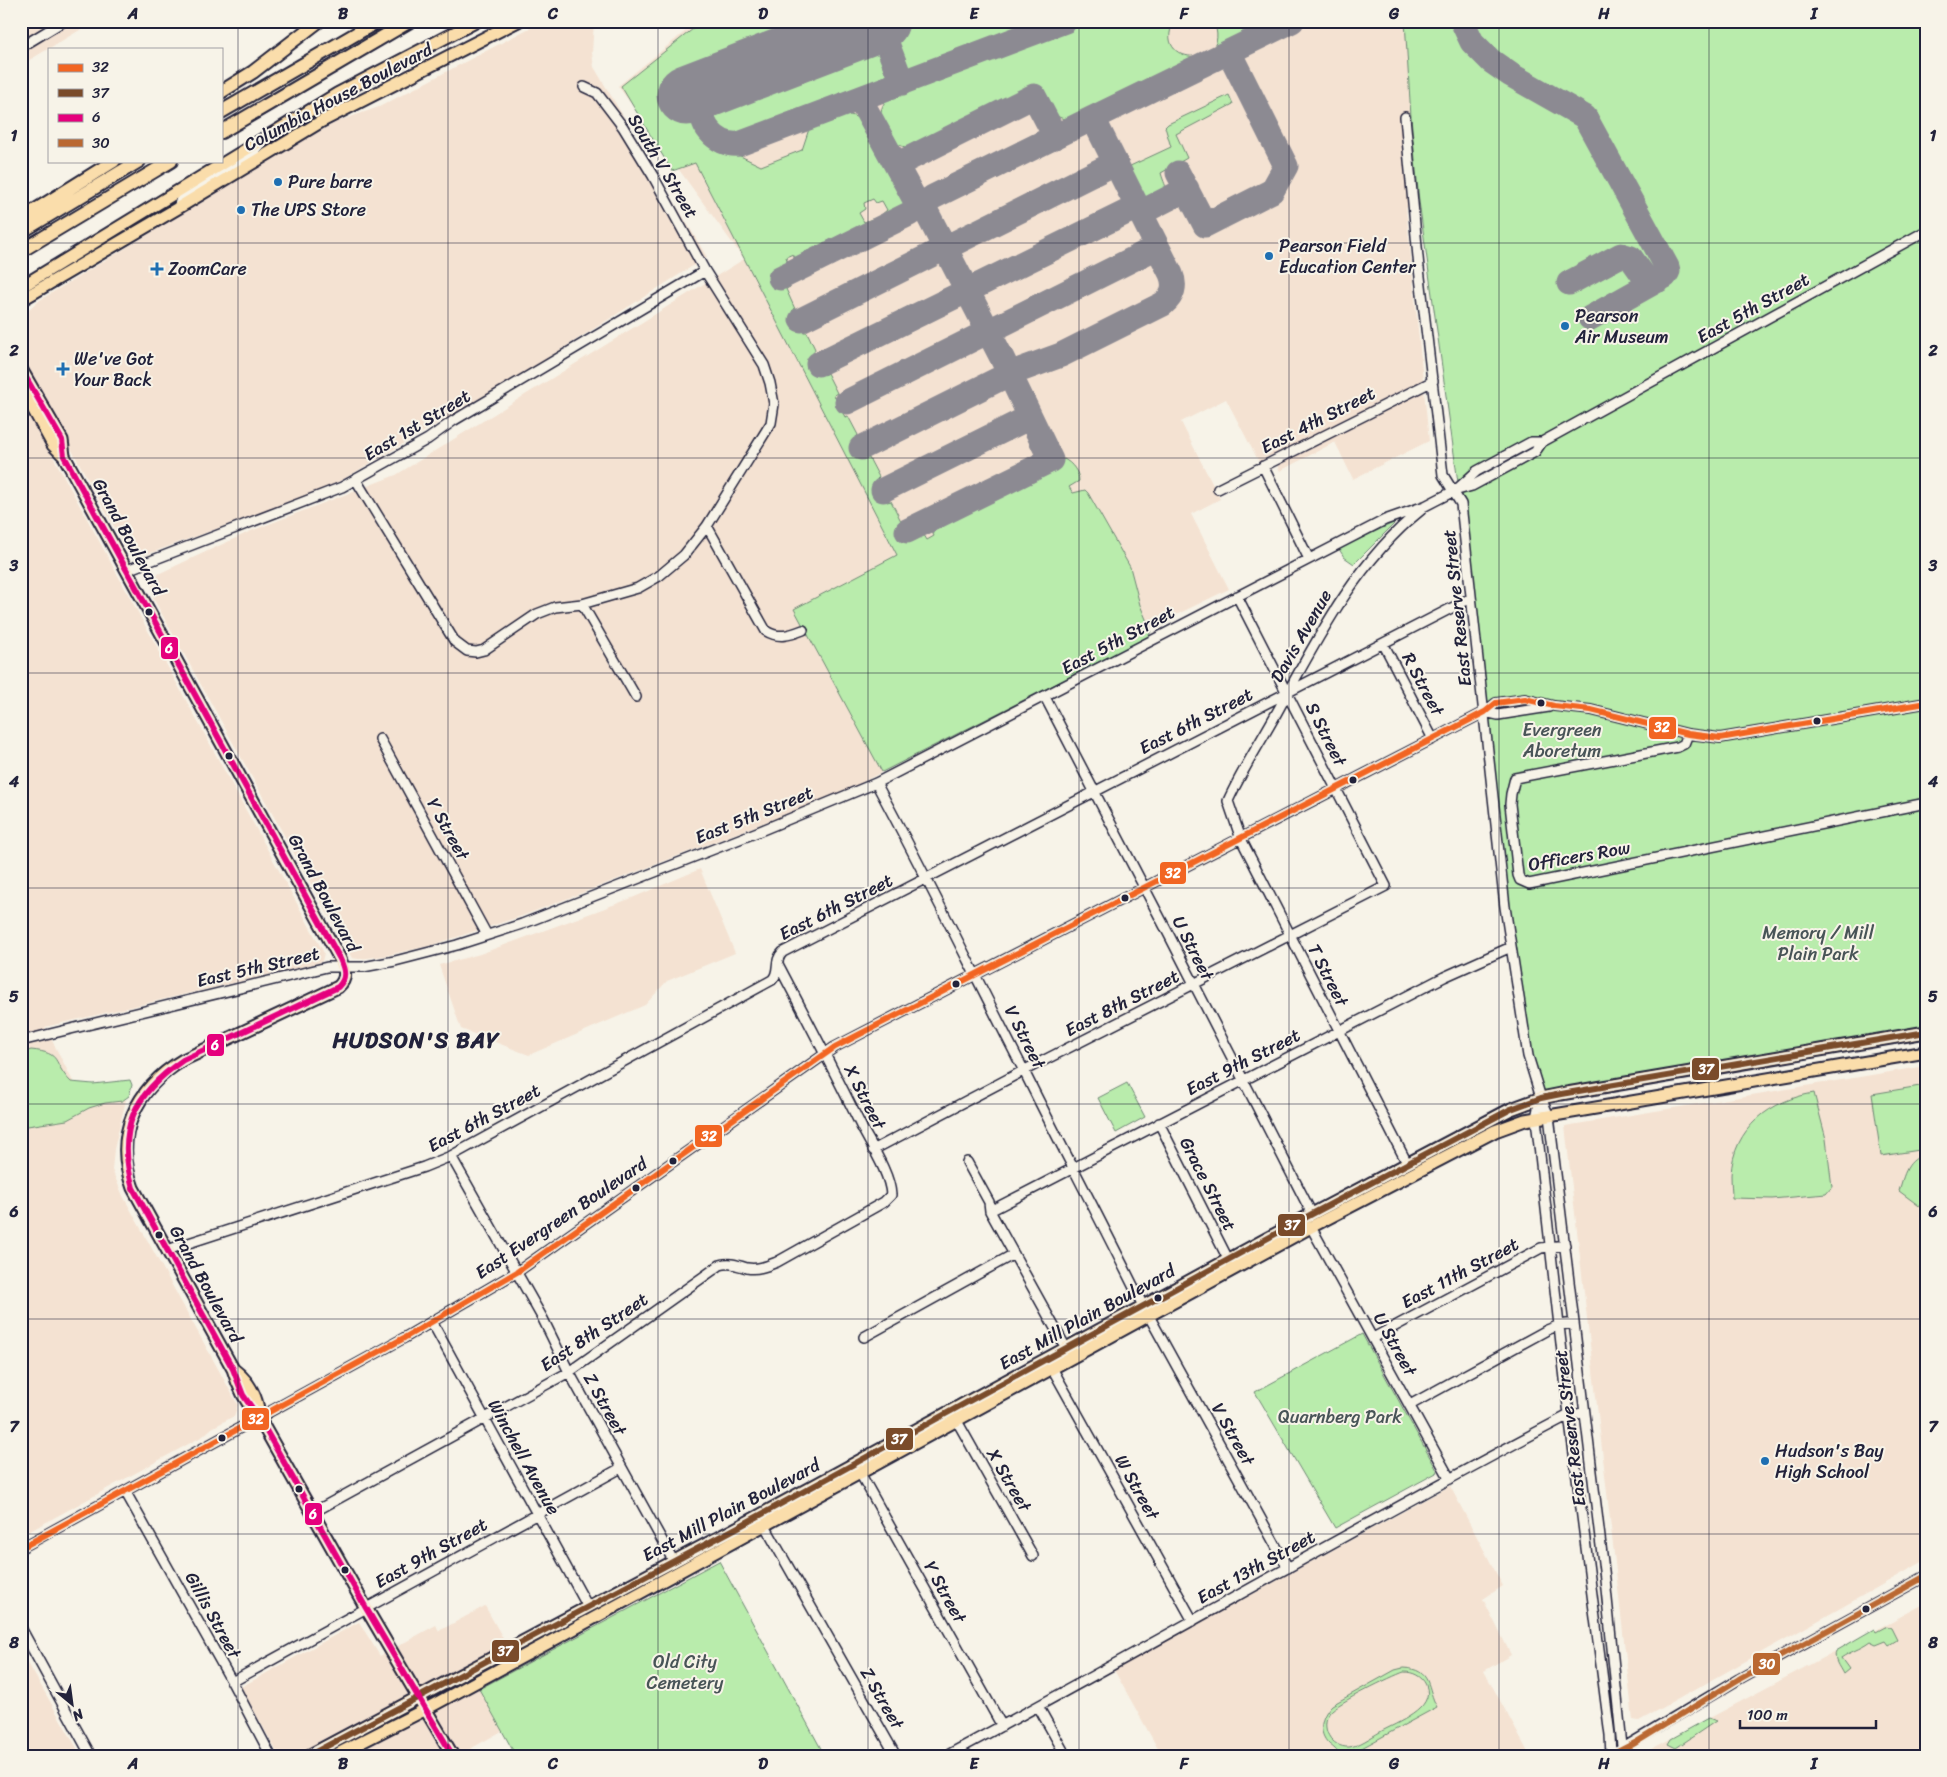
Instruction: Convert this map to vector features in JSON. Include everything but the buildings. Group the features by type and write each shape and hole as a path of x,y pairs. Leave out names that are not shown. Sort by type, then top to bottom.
{"highway":[{"path":"222,91 253,72 319,21"},
{"path":"222,111 378,21"},
{"path":"222,131 410,21"},
{"path":"21,219 112,162"},
{"path":"21,232 137,162"},
{"path":"21,251 169,162"}],"main road":[{"name":"Columbia House Boulevard","path":"21,287 345,89 477,21"},
{"name":"Columbia House Boulevard","path":"21,300 322,121 518,21"},
{"name":"Grand Boulevard","path":"21,369 62,440 64,456"},
{"name":"Grand Boulevard","path":"21,387 53,445 64,456 127,570 344,967 346,976 344,982 338,986 183,1060 161,1076 139,1101 127,1131 126,1166 133,1188 233,1369 236,1382 251,1408 260,1418 366,1608 453,1756"},
{"name":"East Mill Plain Boulevard","path":"334,1756 426,1709 957,1421 1052,1368 1228,1259 1511,1109 1540,1098 1926,1032"},
{"name":"East Mill Plain Boulevard","path":"308,1756 674,1562 1066,1348 1146,1311 1495,1131 1525,1120 1926,1052"}],"street":[{"path":"21,47 64,21"},
{"name":"South V Street","path":"356,480 456,642 467,651 476,652 493,645 537,614 555,607 582,604 638,588 659,576 684,555 707,526 771,423 774,404 764,365 705,271 653,176 623,127 597,93 584,87"},
{"name":"East Reserve Street","path":"1405,118 1419,268 1443,476 1461,502 1511,947 1528,1056 1540,1098 1549,1116 1604,1570 1623,1752"},
{"path":"178,208 180,198 186,193 254,152 269,135"},
{"name":"East 5th Street","path":"21,1041 327,967 363,967 451,947 561,908 760,831 876,783 1385,520 1425,506 1454,491 1472,486 1535,452 1542,442 1926,231"},
{"name":"East 1st Street","path":"127,570 356,480 428,439 453,421 705,271"},
{"name":"East 4th Street","path":"1218,489 1433,381"},
{"path":"1263,466 1309,559"},
{"name":"Davis Avenue","path":"1228,799 1348,588 1379,549 1425,506"},
{"path":"707,526 766,630 773,635 781,636 803,630"},
{"name":"S Street","path":"1236,596 1386,886"},
{"name":"East 6th Street","path":"167,1250 415,1170 451,1156 772,980 777,974 776,962 783,952 1384,645 1472,598"},
{"path":"582,604 636,697"},
{"name":"R Street","path":"1384,645 1433,739"},
{"name":"U Street","path":"1045,697 1312,1214"},
{"name":"East Evergreen Boulevard","path":"21,1548 260,1418 517,1272 740,1113 852,1038 1241,839 1485,712 1496,703 1525,699 1554,706 1591,710 1688,734 1727,738 1926,703"},
{"name":"Officers Row","path":"1688,734 1684,744 1678,747 1515,778 1510,794 1510,804 1520,880 1529,884 1926,803"},
{"name":"Y Street","path":"380,739 487,935"},
{"name":"V Street","path":"876,783 1023,1071 1075,1168 1146,1311 1288,1568"},
{"name":"T Street","path":"1228,799 1230,812 1241,839 1407,1163"},
{"name":"East 8th Street","path":"873,1150 1023,1071 1386,886"},
{"name":"East 9th Street","path":"990,1211 1444,977 1511,947"},
{"name":"X Street","path":"776,962 826,1055 891,1185 891,1195"},
{"name":"East Reserve Street","path":"1540,1098 1536,1118 1569,1415 1600,1669 1610,1735 1610,1755"},
{"name":"Grace Street","path":"1159,1123 1228,1259"},
{"name":"Z Street","path":"451,1156 517,1272 569,1372 674,1562"},
{"path":"967,1162 989,1202 990,1211 1066,1348"},
{"name":"East 8th Street","path":"312,1513 569,1372 720,1265 729,1262 748,1268 763,1268 884,1202 891,1195"},
{"name":"U Street","path":"1310,1227 1450,1478"},
{"name":"East 11th Street","path":"1373,1338 1541,1248 1565,1245"},
{"path":"864,1337 1014,1254"},
{"name":"Winchell Avenue","path":"432,1322 588,1607"},
{"path":"1410,1405 1560,1325 1574,1323"},
{"name":"W Street","path":"1052,1368 1193,1621"},
{"name":"East 13th Street","path":"946,1756 1450,1478 1569,1415 1584,1413"},
{"name":"X Street","path":"957,1421 1033,1556"},
{"name":"East 9th Street","path":"232,1682 536,1513 621,1468"},
{"name":"Y Street","path":"860,1473 1002,1726"},
{"name":"Gillis Street","path":"125,1491 232,1682 271,1756"},
{"name":"Z Street","path":"765,1526 896,1756"},
{"path":"1610,1755 1623,1752 1739,1679 1926,1576"},
{"path":"21,1628 88,1755"},
{"path":"1038,1706 1066,1756"}],"shaded area":[{"path":"21,21 95,21 48,48 21,65"},
{"path":"543,21 594,21 592,53 594,67 707,257 535,366 340,481 315,493 145,555 134,554 127,550 21,358 21,317 40,300 297,144 336,122 379,107"},
{"path":"698,21 1405,21 1419,201 1406,208 1429,441 1353,479 1335,442 1280,471 1272,455 1259,462 1226,399 1181,422 1220,499 1191,514 1229,589 1180,613 846,791 522,916 429,946 384,956 352,958 153,598 152,581 158,574 251,531 396,475 744,259 618,86"},
{"path":"21,398 324,953 322,961 318,963 45,1027 78,1091 126,1100 114,1149 112,1170 123,1196 238,1405 234,1416 212,1428 203,1436 21,1536"},
{"path":"700,869 735,953 667,981 645,1005 529,1055 461,1029 439,965 480,954 632,898"},
{"name":"Hudson's Bay High School","path":"1926,1066 1926,1560 1639,1721 1633,1720 1565,1126"},
{"path":"1450,1486 1503,1586 1483,1599 1511,1655 1484,1671 1530,1756 1162,1756 1114,1670"},
{"path":"1926,1603 1926,1756 1640,1756 1640,1755"},
{"path":"485,1606 519,1667 479,1689 502,1731 463,1753 464,1756 375,1756 370,1747 354,1756 316,1756 312,1749 299,1756 279,1756 241,1687 359,1622 380,1656 436,1625 439,1631"},
{"path":"21,1651 78,1750 68,1756 21,1756"}],"green space":[{"path":"703,21 842,21 678,84 690,111 692,111 702,133 710,143 761,166 802,150 812,124 833,116 847,114 859,119 865,125 907,203 906,209 903,212 885,220 881,215 887,210 882,201 876,203 873,199 864,203 865,209 859,213 864,222 872,219 875,225 873,227 830,249 825,242 819,246 822,252 814,256 810,250 803,253 806,261 798,264 793,254 786,257 790,268 778,275 782,282 787,282 790,287 786,289 795,309 792,311 804,332 807,332 815,349 813,353 824,375 827,373 837,393 834,395 845,417 848,416 858,435 855,439 866,459 869,458 879,477 877,479 887,502 891,501 908,535 921,530 927,540 934,536 929,526 1064,459 1074,468 1079,478 1079,481 1069,487 1073,493 1085,490 1088,493 1130,567 1140,605 1151,631 1148,637 882,772 794,609 897,555 695,163 672,171 621,86"},
{"path":"914,21 1048,21 909,72 896,51 892,30"},
{"path":"1084,21 1174,21 1170,36 1173,47 1182,54 1193,56 1204,54 1213,47 1217,36 1213,21 1278,21 1074,119 1060,118 1055,114 1047,105 1038,86 915,147 905,147 896,143 884,129 881,111 885,102 892,95"},
{"path":"1405,21 1926,21 1926,1032 1547,1093 1536,1084 1504,898 1461,504 1419,201"},
{"path":"875,36 886,55 890,77 887,81 740,138 734,139 722,136 714,128 712,123 713,110 723,93"},
{"path":"1229,95 1233,104 1176,134 1187,158 1161,173 1166,187 1163,195 1152,201 1143,197 1128,167 1171,147 1165,127 1168,124"},
{"path":"1393,523 1354,564 1344,557 1339,549"},
{"path":"31,1050 41,1051 53,1056 71,1082 93,1084 130,1080 132,1085 129,1096 122,1101 105,1103 89,1108 67,1120 21,1127 21,1053"},
{"path":"1127,1083 1145,1117 1116,1133 1098,1098"},
{"path":"1926,1085 1926,1149 1881,1156 1872,1094"},
{"path":"1814,1093 1826,1139 1832,1187 1826,1194 1772,1199 1732,1198 1731,1175 1733,1158 1747,1130 1757,1119 1783,1102"},
{"path":"1926,1155 1926,1211 1899,1191 1910,1163"},
{"name":"Quarnberg Park","path":"1362,1334 1438,1472 1335,1528 1255,1392"},
{"name":"Old City Cemetery","path":"719,1561 825,1756 516,1756 479,1689"},
{"path":"1887,1626 1891,1628 1897,1640 1889,1645 1886,1641 1876,1645 1870,1642 1841,1658 1849,1669 1843,1674 1836,1660 1836,1651 1874,1629 1876,1632"},
{"path":"1403,1668 1413,1669 1424,1676 1437,1707 1347,1756 1340,1756 1323,1734 1323,1719 1328,1709 1395,1670","holes":["1407,1672 1420,1677 1426,1685 1428,1694 1420,1708 1404,1720 1357,1745 1343,1746 1332,1740 1326,1730 1327,1718 1330,1712 1365,1690 1398,1674"]},
{"path":"1709,1718 1716,1721 1676,1748 1668,1744 1671,1739"}],"taxiway":[{"path":"885,21 883,33 902,83"},
{"path":"722,80 705,98 702,109 705,125 710,132 723,141 739,144 1065,21"},
{"path":"1093,118 1292,21"},
{"path":"1462,21 1472,42 1491,61 1511,75 1585,117 1667,267 1668,271 1665,276 1590,318"},
{"path":"1178,173 1205,225 1272,191 1286,166 1229,52"},
{"path":"896,165 1034,96 1055,136"},
{"path":"860,99 914,198 928,215 1002,358 1051,460 907,531"},
{"path":"780,278 909,214 933,197 1093,118 1171,274 1173,291 1163,304 1061,355 1009,374 861,448"},
{"path":"801,320 1115,163"},
{"path":"1140,213 1187,189"},
{"path":"818,364 1137,207"},
{"path":"847,402 1157,247"},
{"path":"1569,283 1621,255 1631,258 1646,279 1659,280"},
{"path":"883,490 1030,417"}],"runway":[{"path":"687,95 879,21"}],"transit line":[{"name":"6","path":"21,369 62,440 64,456 340,959 344,970 343,980 338,987 183,1060 152,1086 141,1100 133,1115 128,1131 128,1167 133,1188 233,1369 243,1395 259,1418 366,1608 453,1756"},
{"name":"32","path":"21,1548 404,1338 517,1272 835,1047 1485,712 1496,703 1525,699 1554,706 1591,710 1688,734 1720,738 1926,703"},
{"name":"37","path":"308,1756 742,1525 1312,1214 1511,1109 1541,1098 1561,1094 1926,1032"},
{"name":"30","path":"1610,1756 1635,1743 1739,1679 1926,1576"}],"place":[{"name":"Pure barre","path":"278,182"},
{"name":"The UPS Store","path":"241,210"},
{"name":"Pearson Field Education Center","path":"1269,256"},
{"name":"ZoomCare","path":"157,269"},
{"name":"Pearson Air Museum","path":"1565,326"},
{"name":"We've Got Your Back","path":"63,369"},
{"name":"Hudson's Bay High School","path":"1765,1461"}],"district":[{"name":"HUDSON'S BAY","path":"416,1040"}],"park label":[{"name":"Evergreen Aboretum","path":"1562,740"},
{"name":"Memory / Mill Plain Park","path":"1818,943"}]}
